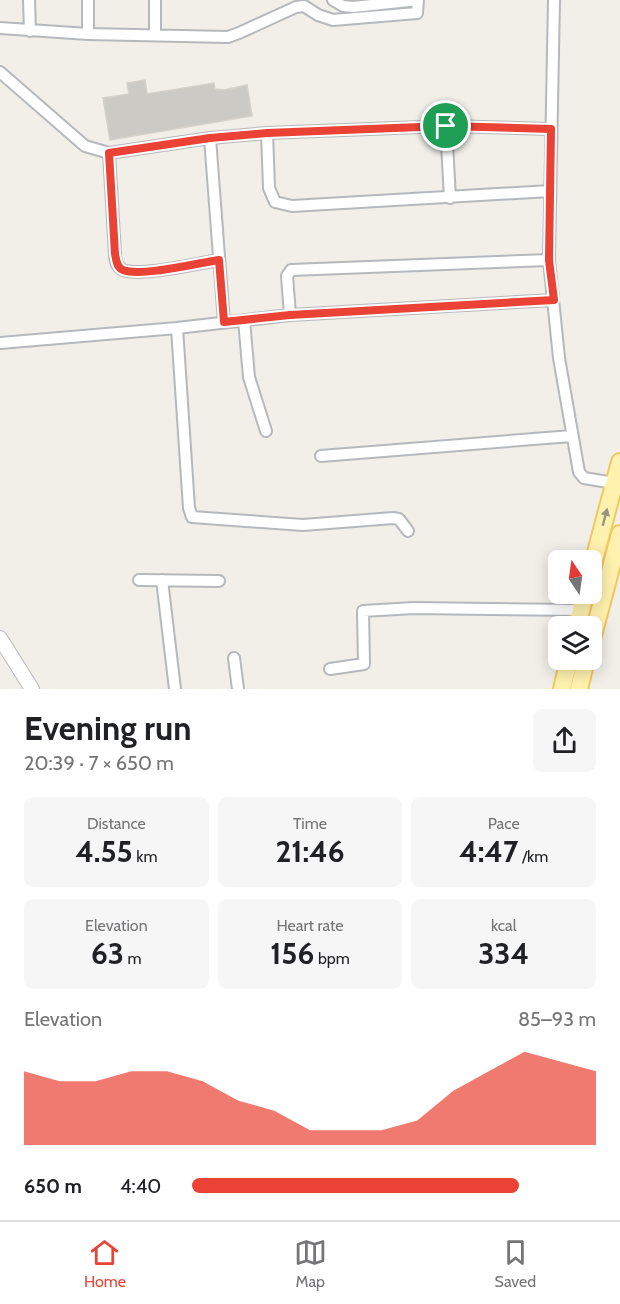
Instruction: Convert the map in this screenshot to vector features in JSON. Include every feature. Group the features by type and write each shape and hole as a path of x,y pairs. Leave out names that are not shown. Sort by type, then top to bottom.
{"main road":[{"path":"596,550 620,462"},
{"path":"598,616 620,534"},
{"path":"562,689 567,670"},
{"path":"579,689 584,670"}],"street":[{"path":"28,0 30,31"},
{"path":"87,0 88,34"},
{"path":"155,0 155,35"},
{"path":"0,28 88,34 228,37 296,7 304,6 318,15 333,20 417,13 418,0 353,7 343,6 333,0"},
{"path":"554,0 549,260 559,358 579,472 584,478 614,483"},
{"path":"0,72 85,146 109,153 210,138 267,133 446,126 551,129"},
{"path":"446,126 450,198"},
{"path":"267,133 269,188 275,202 292,206 550,191"},
{"path":"210,138 224,322"},
{"path":"109,153 115,254 118,267 139,273 219,260"},
{"path":"290,315 287,276 291,270 549,260"},
{"path":"0,343 177,328 290,315 554,300"},
{"path":"243,320 249,377 266,431"},
{"path":"177,328 189,508 192,517 303,525 393,518 399,519 408,531"},
{"path":"321,456 572,436"},
{"path":"139,580 219,581"},
{"path":"162,580 175,689"},
{"path":"330,669 364,664 363,611 548,603"},
{"path":"0,638 32,689"},
{"path":"234,658 238,689"}],"building":[{"path":"145,80 147,94 214,83 215,89 224,90 247,85 252,116 110,140 103,98 129,94 127,83"}],"route":[{"path":"446,126 551,129 549,260 554,300 290,315 224,322 219,260 139,273 118,267 115,254 109,153 210,138 267,133 446,126"}]}
